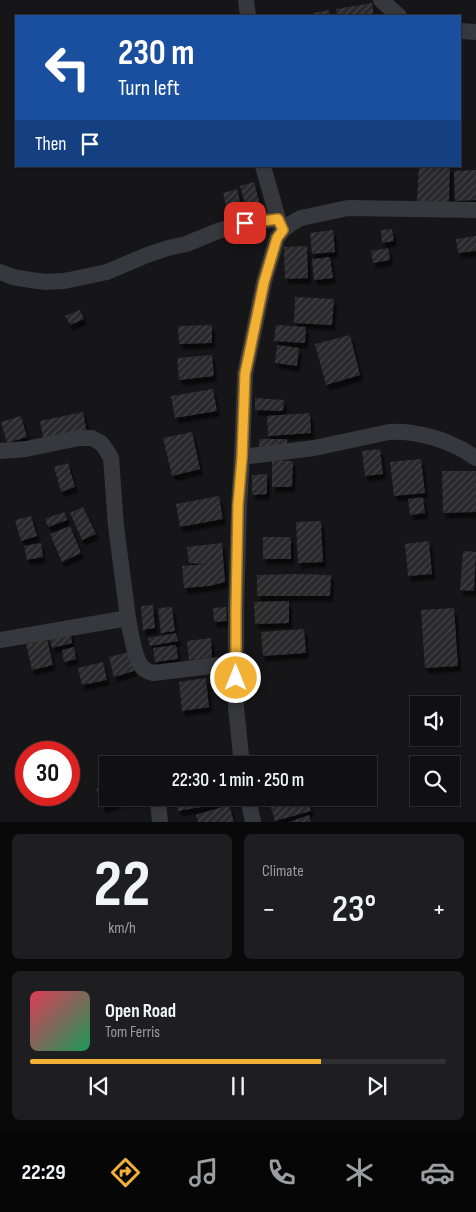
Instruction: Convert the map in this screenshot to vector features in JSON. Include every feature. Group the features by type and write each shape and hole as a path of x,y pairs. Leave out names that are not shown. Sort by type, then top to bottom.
{"street":[{"path":"246,0 248,15"},
{"path":"381,0 398,15"},
{"path":"461,31 476,32"},
{"path":"241,756 236,707 236,610 238,505 245,374 264,282 281,225 263,167"},
{"path":"0,272 13,277 31,280 46,282 64,281 107,272 147,255 186,244 218,231 245,223 281,225 292,223 301,218 348,208 476,210"},
{"path":"242,457 314,448 399,431 443,440 476,458"},
{"path":"0,451 26,449 79,438 92,438 101,443 112,458 116,526 128,618 142,667 153,673 236,663"},
{"path":"0,640 128,618"},
{"path":"158,806 160,822"},
{"path":"250,806 253,822"}],"building":[{"path":"372,3 374,15 337,15 336,9"},
{"path":"329,10 330,15 313,15 313,13"},
{"path":"419,167 450,167 449,203 417,202"},
{"path":"476,170 476,200 455,201 454,171"},
{"path":"254,182 262,212 248,215 240,186"},
{"path":"237,189 242,209 228,213 223,193"},
{"path":"392,229 394,241 382,243 381,230"},
{"path":"333,230 335,252 312,254 310,233"},
{"path":"476,236 476,251 458,253 456,239"},
{"path":"307,246 308,278 285,279 284,247"},
{"path":"388,248 390,260 373,263 371,251"},
{"path":"330,257 333,278 314,280 312,259"},
{"path":"295,297 334,299 332,325 294,323"},
{"path":"80,310 84,319 70,325 65,316"},
{"path":"212,325 212,343 179,344 178,326"},
{"path":"276,325 306,327 305,343 274,341"},
{"path":"350,335 360,375 326,385 315,344"},
{"path":"277,345 299,348 297,366 275,363"},
{"path":"212,355 214,376 179,380 177,358"},
{"path":"213,389 217,411 175,418 171,396"},
{"path":"255,398 284,400 283,411 255,410"},
{"path":"83,412 87,433 44,442 40,421"},
{"path":"310,413 311,433 268,436 267,416"},
{"path":"21,416 27,437 7,443 1,422"},
{"path":"192,432 200,469 172,476 163,438"},
{"path":"259,439 287,439 287,450 259,450"},
{"path":"380,449 383,474 365,476 362,451"},
{"path":"421,459 425,493 394,496 390,462"},
{"path":"272,460 293,461 292,487 272,487"},
{"path":"68,463 75,487 61,492 54,467"},
{"path":"442,471 476,471 476,512 443,513"},
{"path":"267,474 267,494 252,495 252,475"},
{"path":"219,496 223,519 180,527 176,504"},
{"path":"423,497 425,513 410,515 408,499"},
{"path":"83,507 96,534 82,540 70,513"},
{"path":"64,512 67,520 48,527 45,519"},
{"path":"31,516 37,536 21,541 15,520"},
{"path":"321,521 323,562 298,563 296,522"},
{"path":"70,526 81,553 62,562 50,534"},
{"path":"263,537 291,537 291,559 263,559"},
{"path":"429,541 432,574 408,576 405,544"},
{"path":"41,543 43,557 27,560 24,546"},
{"path":"222,543 225,582 209,586 184,588 182,566 207,564 189,563 187,547"},
{"path":"463,551 476,552 474,591 460,590"},
{"path":"257,575 331,575 330,596 257,596"},
{"path":"289,601 289,623 255,624 254,602"},
{"path":"153,605 155,628 143,630 141,606"},
{"path":"172,607 175,631 161,633 158,608"},
{"path":"226,607 227,621 214,622 213,608"},
{"path":"454,608 458,666 425,668 421,610"},
{"path":"304,629 306,653 263,656 261,632"},
{"path":"70,630 72,643 52,648 49,635"},
{"path":"176,633 178,641 150,646 148,638"},
{"path":"211,638 212,658 189,660 187,641"},
{"path":"47,639 53,665 32,670 26,644"},
{"path":"176,645 178,659 155,662 153,648"},
{"path":"74,647 76,659 64,662 62,650"},
{"path":"129,652 134,671 114,677 109,657"},
{"path":"103,662 107,680 82,685 78,668"},
{"path":"206,678 209,707 182,711 179,682"},
{"path":"177,806 207,806 178,811"},
{"path":"229,806 234,822 198,822 196,815"},
{"path":"271,806 309,806 311,811 275,821"},
{"path":"309,815 311,822 289,822"}],"route":[{"path":"236,678 238,505 245,374 264,282 277,238 283,230 278,219 245,223"}]}
